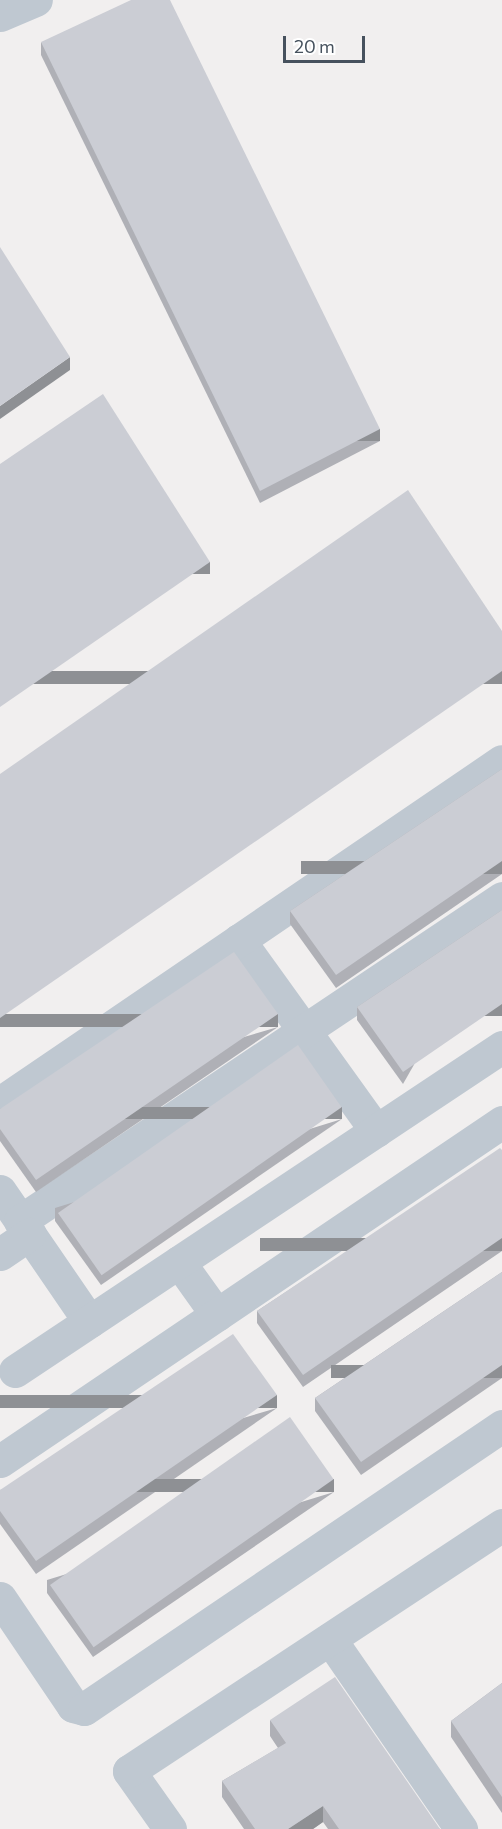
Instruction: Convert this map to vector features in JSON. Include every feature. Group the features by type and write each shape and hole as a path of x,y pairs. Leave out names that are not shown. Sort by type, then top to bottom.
{"street":[{"path":"0,15 36,0"},
{"path":"0,1103 502,761"},
{"path":"0,1254 25,1227 303,1030 502,898"},
{"path":"239,940 376,1131"},
{"path":"5,1377 502,1047"},
{"path":"0,1461 502,1122"},
{"path":"0,1191 89,1321"},
{"path":"179,1262 217,1315"},
{"path":"0,1598 73,1706 84,1709 502,1426"},
{"path":"170,1829 129,1772 502,1525"},
{"path":"330,1639 460,1829"}],"building":[{"path":"131,0 170,0 380,429 260,491 41,42"},
{"path":"0,247 70,357 0,406"},
{"path":"103,394 210,562 0,707 0,464"},
{"path":"408,490 502,631 502,671 0,1018 0,774"},
{"path":"502,769 502,861 336,975 290,911"},
{"path":"502,910 502,1004 403,1072 357,1007"},
{"path":"234,952 278,1014 36,1180 0,1129 0,1109"},
{"path":"298,1045 342,1107 102,1275 58,1213"},
{"path":"500,1148 502,1150 502,1238 303,1375 257,1311"},
{"path":"502,1272 502,1365 361,1462 315,1398"},
{"path":"233,1334 277,1395 36,1561 0,1511 0,1490"},
{"path":"290,1417 334,1479 94,1647 50,1585"},
{"path":"335,1677 440,1829 339,1829 323,1806 288,1829 255,1829 222,1781 286,1743 270,1720"},
{"path":"502,1683 502,1797 451,1721"}]}
